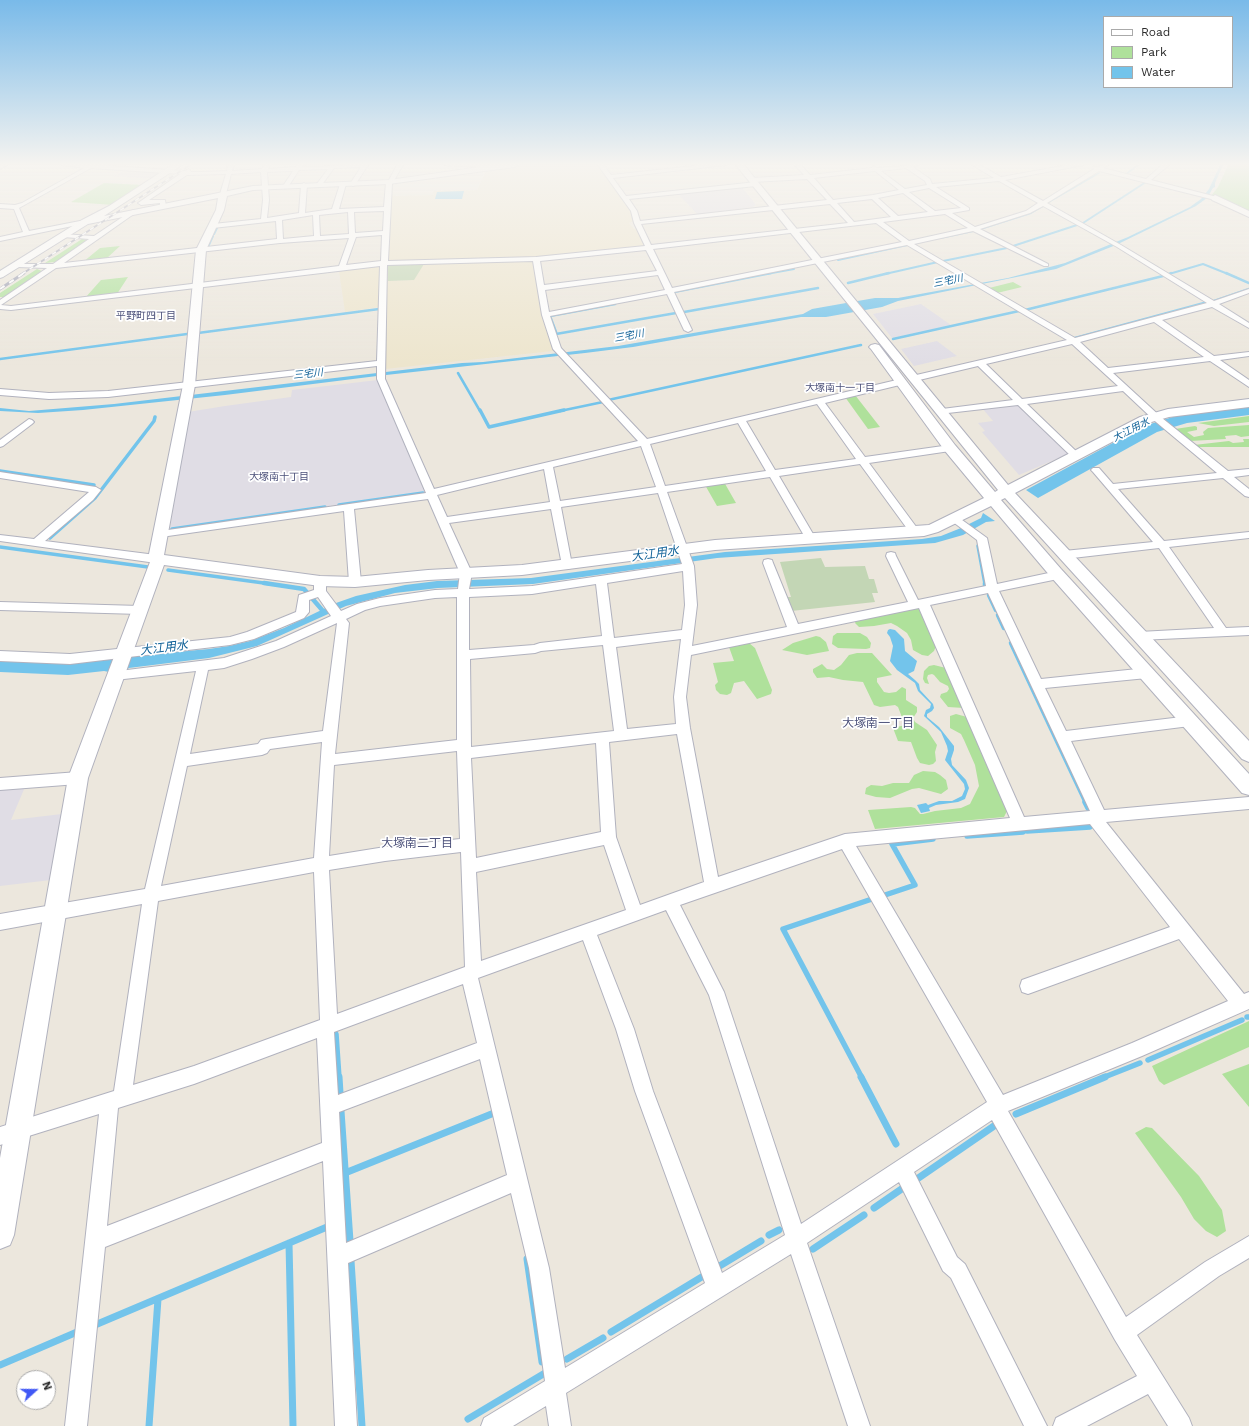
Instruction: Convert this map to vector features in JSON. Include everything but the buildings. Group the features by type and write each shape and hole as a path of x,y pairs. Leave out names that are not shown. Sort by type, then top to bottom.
{"street":[{"path":"0,239 35,232"},
{"path":"0,274 70,232"},
{"path":"0,303 106,232"},
{"path":"0,1235 9,1132 54,912 78,778 158,559 161,534 188,388 201,250 210,232"},
{"path":"280,232 280,241"},
{"path":"316,232 316,238"},
{"path":"342,268 353,235 353,232"},
{"path":"641,232 688,330"},
{"path":"0,307 11,308 384,263 536,259 577,256 788,232"},
{"path":"793,232 818,262 825,277 851,307 908,380 950,448 1058,575 1249,787"},
{"path":"892,232 908,243 1074,341 1170,429 1249,494"},
{"path":"546,315 818,262 962,232"},
{"path":"979,232 1046,266"},
{"path":"1094,232 1249,326"},
{"path":"16,265 53,266 280,241 386,233 381,370 431,494 466,573 463,593 464,749 471,973 486,1048 540,1268 560,1426"},
{"path":"63,236 96,238"},
{"path":"536,259 546,315 562,354 644,443 662,489 688,567 690,605 680,697 683,728 712,886"},
{"path":"541,288 661,273"},
{"path":"161,534 431,494 1074,341 1213,304 1249,292"},
{"path":"1155,319 1249,384"},
{"path":"1106,371 1249,354"},
{"path":"980,363 1075,455"},
{"path":"0,392 49,396 76,396 188,388 381,370"},
{"path":"908,380 942,412 1006,491 1064,556 1249,754"},
{"path":"942,412 1125,388"},
{"path":"820,402 915,532"},
{"path":"119,664 250,636 300,616 304,612 304,598 316,591 355,582 522,570 811,538 915,532 933,529 958,522 992,498 1137,423 1194,409 1249,403"},
{"path":"741,420 811,538"},
{"path":"0,444 29,422"},
{"path":"443,521 950,448"},
{"path":"0,466 103,482 89,498 36,543"},
{"path":"548,466 567,565"},
{"path":"1096,470 1162,545 1223,632"},
{"path":"1111,487 1249,472"},
{"path":"0,475 96,490"},
{"path":"349,507 355,582"},
{"path":"492,1426 796,1239 997,1106 1136,1050 1245,1002 1182,930 1097,816 1063,737 992,589 982,538 958,522"},
{"path":"1064,556 1249,535"},
{"path":"0,538 158,559 316,591 328,603 343,623 329,736 321,864 329,1107 346,1426"},
{"path":"891,556 919,604 1019,823"},
{"path":"768,563 794,630"},
{"path":"0,656 70,659 119,664 203,666 224,662 264,650 338,616 380,602 404,598 463,593 532,590 688,567"},
{"path":"685,652 1058,575"},
{"path":"601,580 621,735"},
{"path":"0,606 140,610"},
{"path":"1139,636 1249,631"},
{"path":"464,655 687,634"},
{"path":"76,1426 95,1241 116,1099 151,894 203,666"},
{"path":"1038,684 1147,673"},
{"path":"1063,737 1190,722"},
{"path":"327,760 602,737 683,728"},
{"path":"182,762 262,749 266,744 329,736"},
{"path":"602,737 609,837 635,914"},
{"path":"0,784 78,778"},
{"path":"9,1132 194,1075 712,886 845,841 894,834 1249,803"},
{"path":"468,867 609,837"},
{"path":"845,841 997,1106 1124,1332 1181,1426"},
{"path":"0,922 321,864 385,854 467,844"},
{"path":"670,902 716,992 796,1239 859,1426"},
{"path":"1028,986 1182,930"},
{"path":"588,931 625,1029 644,1092 717,1287"},
{"path":"329,1107 486,1048"},
{"path":"95,1241 332,1148"},
{"path":"902,1168 950,1264 958,1272 1036,1426"},
{"path":"337,1257 518,1180"},
{"path":"1124,1332 1212,1268 1249,1246"},
{"path":"1064,1426 1152,1380"}],"shaded area":[{"path":"389,232 639,232 645,246 533,258 553,351 385,369 387,306 345,312 339,271 378,266 388,267 388,281 414,280 388,261"},
{"path":"921,304 951,325 892,338 873,314"},
{"path":"937,341 957,356 914,366 901,349"},
{"path":"378,380 425,492 170,529 188,412 291,397 292,390"},
{"path":"1015,404 1020,405 1067,450 1068,454 1019,475 982,432 985,431 978,423 993,421 982,408"},
{"path":"25,787 11,820 62,814 51,880 0,886 0,790"}],"green space":[{"path":"82,239 88,241 55,262 45,263"},
{"path":"120,246 106,259 83,262 100,248"},
{"path":"424,264 414,280 388,281 388,265"},
{"path":"37,269 42,271 4,297 0,297 0,293"},
{"path":"128,277 117,294 85,298 101,280"},
{"path":"1013,282 1022,287 997,293 989,288"},
{"path":"855,395 880,427 868,429 845,397"},
{"path":"1249,416 1249,422 1214,426 1198,423"},
{"path":"1249,425 1249,436 1241,437 1236,435 1225,436 1226,439 1190,441 1175,429 1195,426 1197,427 1197,430 1187,432 1194,437 1204,435 1203,432 1208,428"},
{"path":"1243,439 1249,439 1249,447 1197,447 1194,445 1229,441 1233,443 1244,442"},
{"path":"724,482 736,503 717,506 705,485"},
{"path":"821,558 825,567 865,566 869,579 874,579 878,593 872,593 875,602 791,611 785,597 791,597 780,562"},
{"path":"917,608 921,610 936,646 934,651 928,656 922,655 913,650 911,640 907,633 891,623 859,627 855,623 856,621"},
{"path":"837,633 860,633 867,637 871,643 870,648 838,648 832,644 833,636"},
{"path":"816,636 820,637 826,642 829,651 807,655 782,650 793,643"},
{"path":"749,643 755,648 772,690 771,694 757,699 744,681 734,683 731,693 727,695 720,694 716,690 715,685 718,682 713,663 734,661 729,647"},
{"path":"857,653 872,653 892,675 877,678 877,682 884,692 896,692 902,687 906,689 906,700 917,707 917,712 913,718 915,722 927,730 937,745 935,752 936,761 933,764 929,765 920,763 911,742 898,741 893,728 905,725 898,707 895,705 880,707 874,705 863,682 829,677 817,678 813,672 813,669 822,664 827,669 834,670 841,665 849,655"},
{"path":"934,665 946,668 964,708 948,707 940,697 941,694 947,692 949,689 948,686 940,682 934,675 928,675 927,678 929,684 925,683 923,679 924,671 929,666"},
{"path":"956,714 967,717 1007,811 1004,817 875,829 868,810 911,807 915,808 920,814 923,814 961,808 970,804 979,786 975,765 961,734 950,728 950,716"},
{"path":"923,771 935,772 940,775 946,780 948,789 941,794 919,788 912,789 890,798 876,797 865,794 866,788 871,785 882,786 893,783 909,783 914,775"},
{"path":"1249,1021 1249,1047 1164,1085 1159,1081 1152,1066"},
{"path":"1249,1064 1249,1107 1222,1074"},
{"path":"1146,1127 1152,1128 1199,1176 1222,1210 1226,1231 1217,1237 1206,1231 1194,1219 1181,1197 1135,1133"}],"water":[{"path":"1139,232 1144,232 1116,245 1056,269 898,301 882,307 826,317 801,317 633,347 225,395 83,410 38,413 0,411 0,408 29,411 114,404 618,346 803,314 812,309 846,303 875,298 898,298 1008,278 1065,263"},
{"path":"1249,407 1249,415 1187,423 1157,432 1038,498 1026,490 1144,426 1179,415"},
{"path":"983,513 995,521 986,522 963,535 935,543 717,558 533,584 438,588 395,593 346,606 257,646 209,658 129,668 125,671 104,671 68,675 0,672 0,659 120,657 229,646 250,641 284,628 336,603 356,596 405,585 437,581 531,578 725,552 922,539 941,536 961,528 981,518"},
{"path":"890,629 895,630 904,639 905,651 917,661 914,671 908,674 919,684 920,690 933,704 934,708 927,714 927,717 939,727 954,746 951,759 952,765 966,780 969,788 965,799 958,802 936,805 929,808 930,811 921,813 917,805 926,803 928,805 939,801 952,801 962,796 965,789 964,784 945,760 948,751 941,732 924,716 926,710 930,708 931,704 918,691 915,683 897,670 890,661 893,646 887,633"}],"waterway":[{"path":"940,238 970,232"},
{"path":"1010,247 1057,232"},
{"path":"208,247 213,236"},
{"path":"838,260 907,245"},
{"path":"943,261 1007,248"},
{"path":"885,274 938,262"},
{"path":"1171,273 1169,274 1203,264 1228,274"},
{"path":"766,274 794,269"},
{"path":"674,292 771,273"},
{"path":"848,283 889,273"},
{"path":"1226,273 1249,283"},
{"path":"1025,310 1163,276"},
{"path":"684,312 818,288"},
{"path":"1214,301 1249,289"},
{"path":"1075,338 1204,303"},
{"path":"556,332 550,316 615,304"},
{"path":"198,333 379,309"},
{"path":"893,339 1019,311"},
{"path":"556,334 676,313"},
{"path":"0,359 187,334"},
{"path":"608,400 861,345"},
{"path":"458,373 480,411"},
{"path":"560,411 603,402"},
{"path":"480,410 489,427 564,410"},
{"path":"50,538 95,498 154,421 155,417"},
{"path":"0,471 94,485"},
{"path":"339,505 423,493"},
{"path":"172,529 325,507"},
{"path":"978,546 985,584"},
{"name":"大江用水","path":"0,547 148,567"},
{"name":"大江用水","path":"168,570 267,584"},
{"name":"大江用水","path":"267,584 304,589 323,611"},
{"path":"989,595 996,610"},
{"path":"998,615 1004,628"},
{"path":"1011,643 1086,803"},
{"path":"1085,802 1088,808"},
{"path":"1027,831 1090,827"},
{"path":"967,836 1023,832"},
{"path":"885,895 915,885 892,844 933,839"},
{"path":"862,1078 783,929 872,899"},
{"path":"1148,1060 1242,1020"},
{"path":"336,1034 339,1078"},
{"path":"1102,1078 1140,1063"},
{"path":"339,1077 340,1093"},
{"path":"861,1077 896,1144"},
{"path":"1016,1114 1105,1077"},
{"path":"341,1111 345,1173"},
{"path":"345,1173 494,1113"},
{"path":"917,1179 994,1126"},
{"path":"345,1173 350,1241"},
{"path":"874,1208 903,1188"},
{"path":"813,1249 864,1215"},
{"path":"289,1243 327,1227"},
{"path":"769,1235 779,1230"},
{"path":"718,1267 761,1241"},
{"path":"95,1325 289,1243"},
{"path":"289,1243 293,1426"},
{"path":"527,1259 542,1362"},
{"path":"351,1261 362,1426"},
{"path":"611,1332 705,1275"},
{"path":"149,1426 158,1299"},
{"path":"0,1365 77,1332"},
{"path":"567,1359 603,1338"},
{"path":"468,1419 545,1373"}],"railway":[{"path":"22,274 87,232"},
{"path":"0,289 24,273"}],"district":[{"name":"平野町四丁目","path":"146,316"},
{"name":"大塚南十一丁目","path":"840,388"},
{"name":"大塚南十丁目","path":"279,477"},
{"name":"大塚南一丁目","path":"878,723"},
{"name":"大塚南二丁目","path":"417,843"}],"water label":[{"name":"三宅川","path":"948,281"},
{"name":"三宅川","path":"629,336"},
{"name":"三宅川","path":"308,374"}]}
